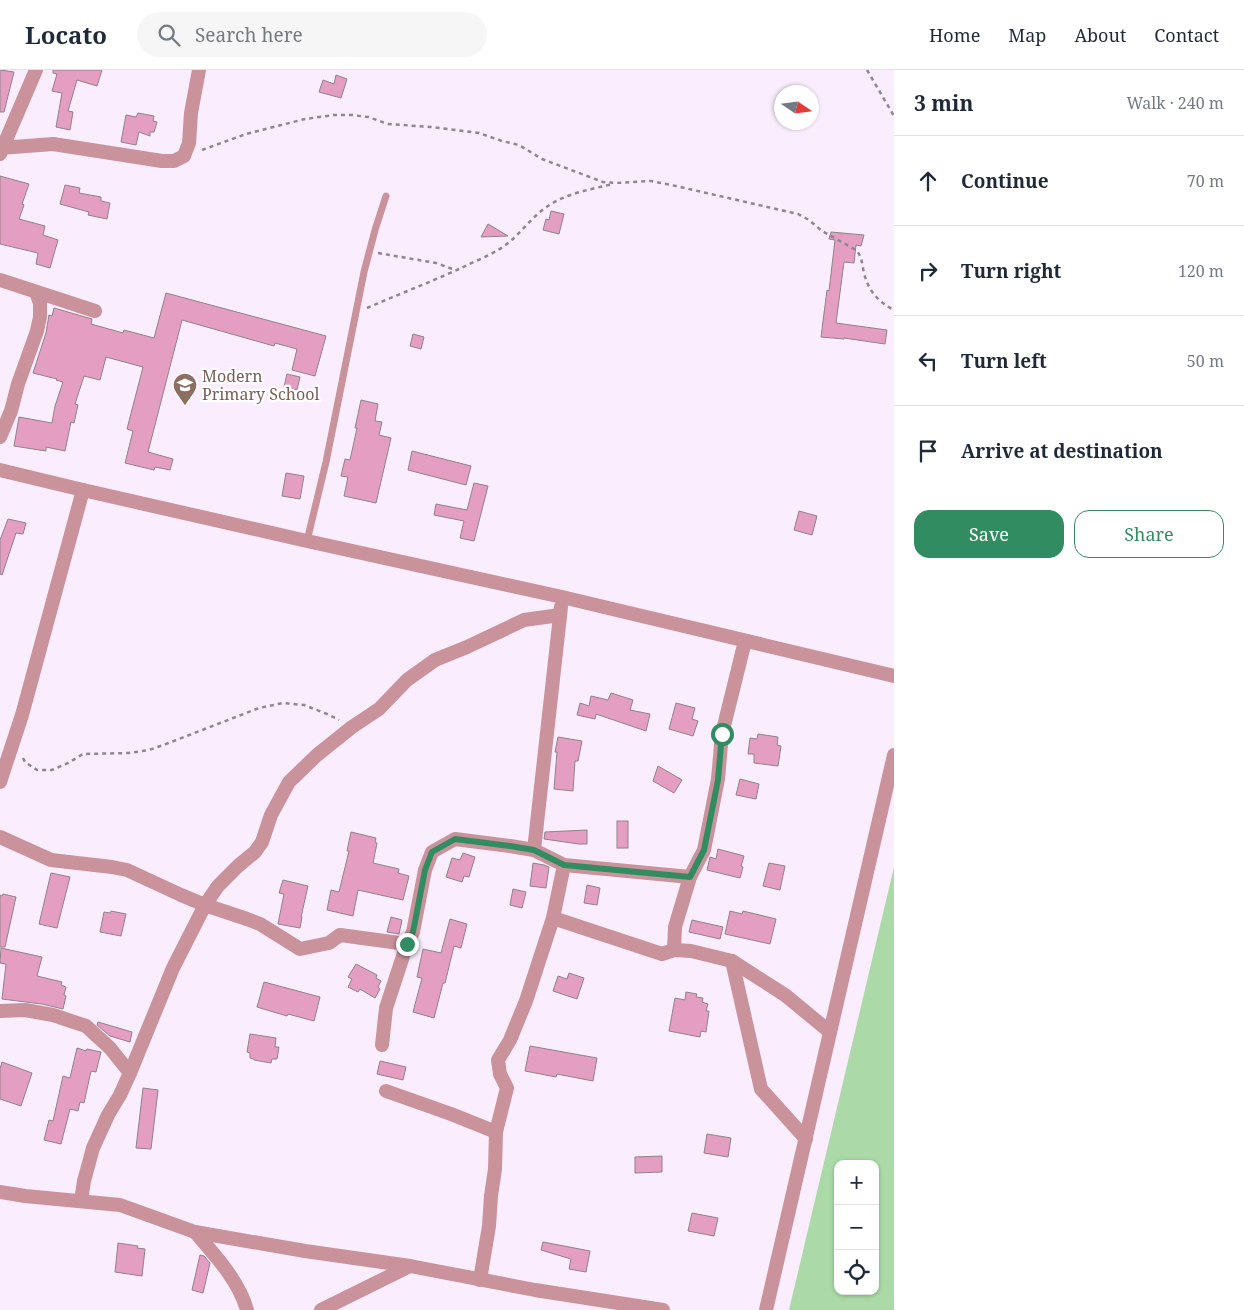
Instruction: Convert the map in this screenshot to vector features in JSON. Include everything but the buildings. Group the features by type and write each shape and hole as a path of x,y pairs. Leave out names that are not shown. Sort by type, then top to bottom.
{"street":[{"path":"1,150 36,70"},
{"path":"1,150 53,144 162,162 174,161 184,156 188,143 192,106 199,70"},
{"path":"0,280 95,311"},
{"path":"0,437 9,416 37,331 40,303 36,292"},
{"path":"0,470 307,541 562,597 894,676"},
{"path":"0,782 14,740 83,490"},
{"path":"534,850 562,597"},
{"path":"81,1201 93,1148 130,1073 173,968 205,905 225,879 255,852 262,842 271,815 290,782 317,754 379,709 407,680 435,660 524,620 560,615"},
{"path":"674,950 675,928 690,877 704,850 718,780 722,734 744,641"},
{"path":"766,1310 894,755"},
{"path":"0,837 51,860 127,870 181,896 260,924 300,949 329,943 340,935 407,944"},
{"path":"382,1046 386,1008 407,944 413,932 425,870 432,852 455,839 534,850 564,865 690,877"},
{"path":"480,1280 489,1226 495,1169 496,1132 507,1088 500,1074 498,1060 510,1040 526,1001 553,918 564,865"},
{"path":"553,918 662,954 674,950 691,951 732,961 786,995 830,1032"},
{"path":"732,961 761,1089 806,1139"},
{"path":"0,1011 25,1010 52,1015 86,1026 110,1048 130,1073"},
{"path":"386,1091 496,1132"},
{"path":"0,1192 120,1205 196,1232 305,1251 410,1266 535,1290 663,1310"},
{"path":"196,1232 217,1257 240,1292 247,1310"},
{"path":"321,1310 410,1266"}],"lane":[{"path":"307,541 326,462 364,272 386,196"}],"path":[{"path":"867,70 894,116"},
{"path":"184,156 246,134 305,119 334,116 352,115 368,117 388,124 479,133 519,145 542,160 602,182 651,181 804,216 822,231 859,253 869,288 882,303 894,310"},
{"path":"356,312 456,270 503,247 549,205 580,192 616,183"},
{"path":"369,252 436,262 456,270"},
{"path":"14,740 25,762 37,770 52,770 83,754 129,753 149,750 259,708 283,703 304,705 352,727"}],"green space":[{"path":"894,867 894,1310 789,1310"}],"place":[{"name":"Modern Primary School","path":"185,406"}],"route":[{"path":"407,944 413,932 425,870 432,852 455,839 534,850 564,865 690,877 704,850 718,780 722,734"}]}
